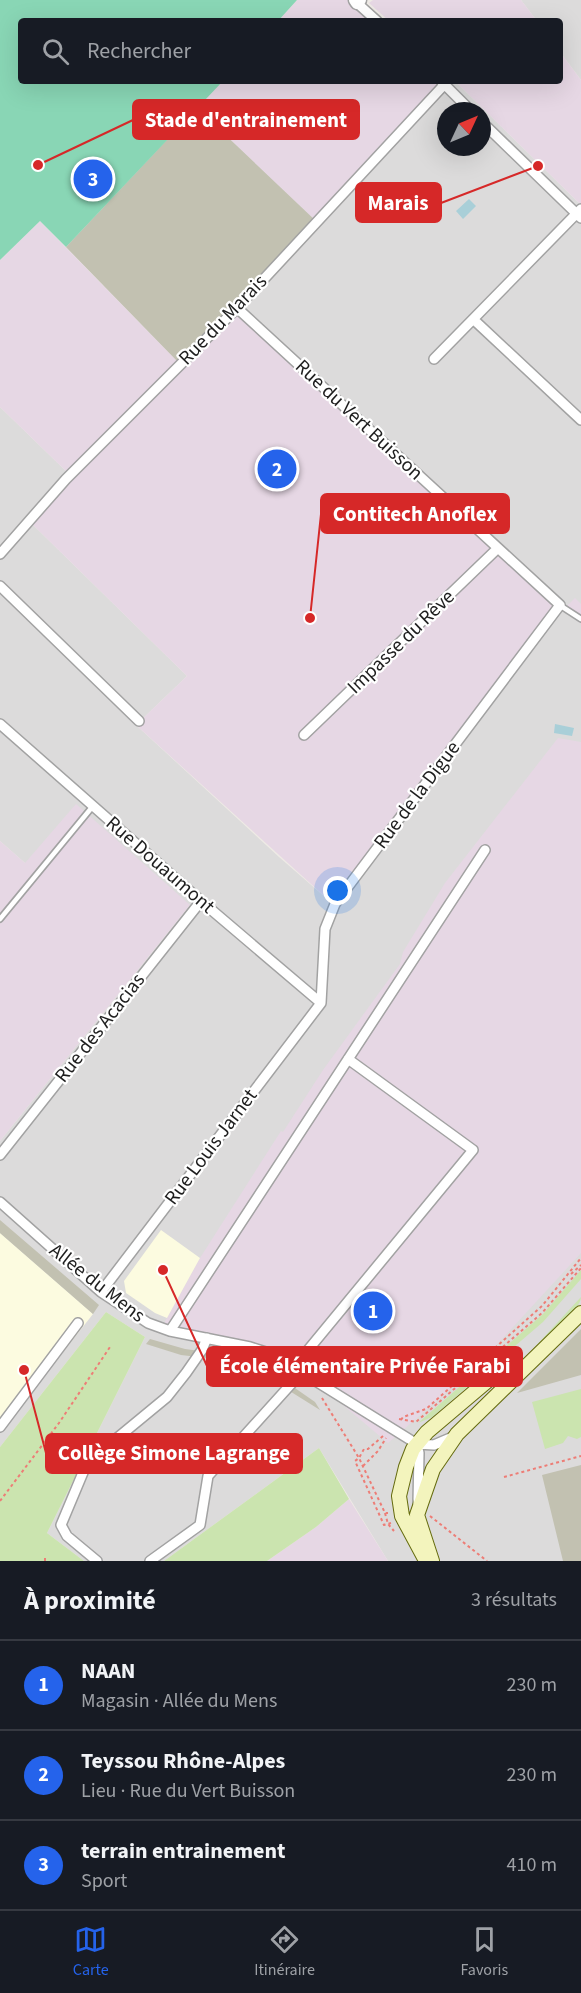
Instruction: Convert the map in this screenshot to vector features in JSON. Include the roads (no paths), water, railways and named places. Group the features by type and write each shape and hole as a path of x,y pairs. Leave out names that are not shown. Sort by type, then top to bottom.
{"main road":[{"path":"432,1561 417,1515 433,1469 457,1434 581,1313"},
{"path":"426,1561 402,1516 399,1496 406,1467 417,1444 427,1432 492,1377 507,1370 528,1365"}],"street":[{"path":"358,1 374,18"},
{"name":"Rue du Marais","path":"0,554 66,479 237,308 441,84"},
{"path":"443,84 462,102"},
{"path":"434,359 579,214 491,131"},
{"name":"Rue du Vert Buisson","path":"237,308 560,605"},
{"path":"473,319 581,420"},
{"name":"Impasse du Rêve","path":"304,735 498,549"},
{"path":"0,586 138,721"},
{"name":"Rue de la Digue","path":"321,1003 325,929 335,904 560,605"},
{"name":"Rue Douaumont","path":"0,724 321,1003"},
{"path":"170,1331 485,849"},
{"name":"Rue des Acacias","path":"0,1155 201,901"},
{"name":"Rue Louis Jarnet","path":"101,1292 321,1003"},
{"path":"150,1561 200,1525 208,1476 298,1370 473,1150 348,1059"},
{"name":"Allée du Mens","path":"0,1202 101,1292 148,1323 170,1331 250,1347 272,1354 417,1444"},
{"path":"0,1427 78,1323"},
{"path":"97,1561 68,1536 61,1525 87,1463 167,1397 186,1374 207,1338"},
{"path":"417,1515 419,1453 417,1444 434,1444 457,1434"}],"lane":[{"path":"560,605 581,619"},
{"path":"0,919 93,806"}],"water":[{"path":"469,199 476,206 463,219 456,211"},
{"path":"555,724 574,728 572,736 554,733"}],"place":[{"name":"Stade d'entrainement","path":"38,165"},
{"name":"Marais","path":"538,166"},
{"name":"terrain entrainement","path":"93,179"},
{"name":"Teyssou Rhône-Alpes","path":"277,469"},
{"name":"Contitech Anoflex","path":"310,618"},
{"name":"École élémentaire Privée Farabi","path":"163,1270"},
{"name":"NAAN","path":"373,1311"},
{"name":"Collège Simone Lagrange","path":"24,1370"}]}
